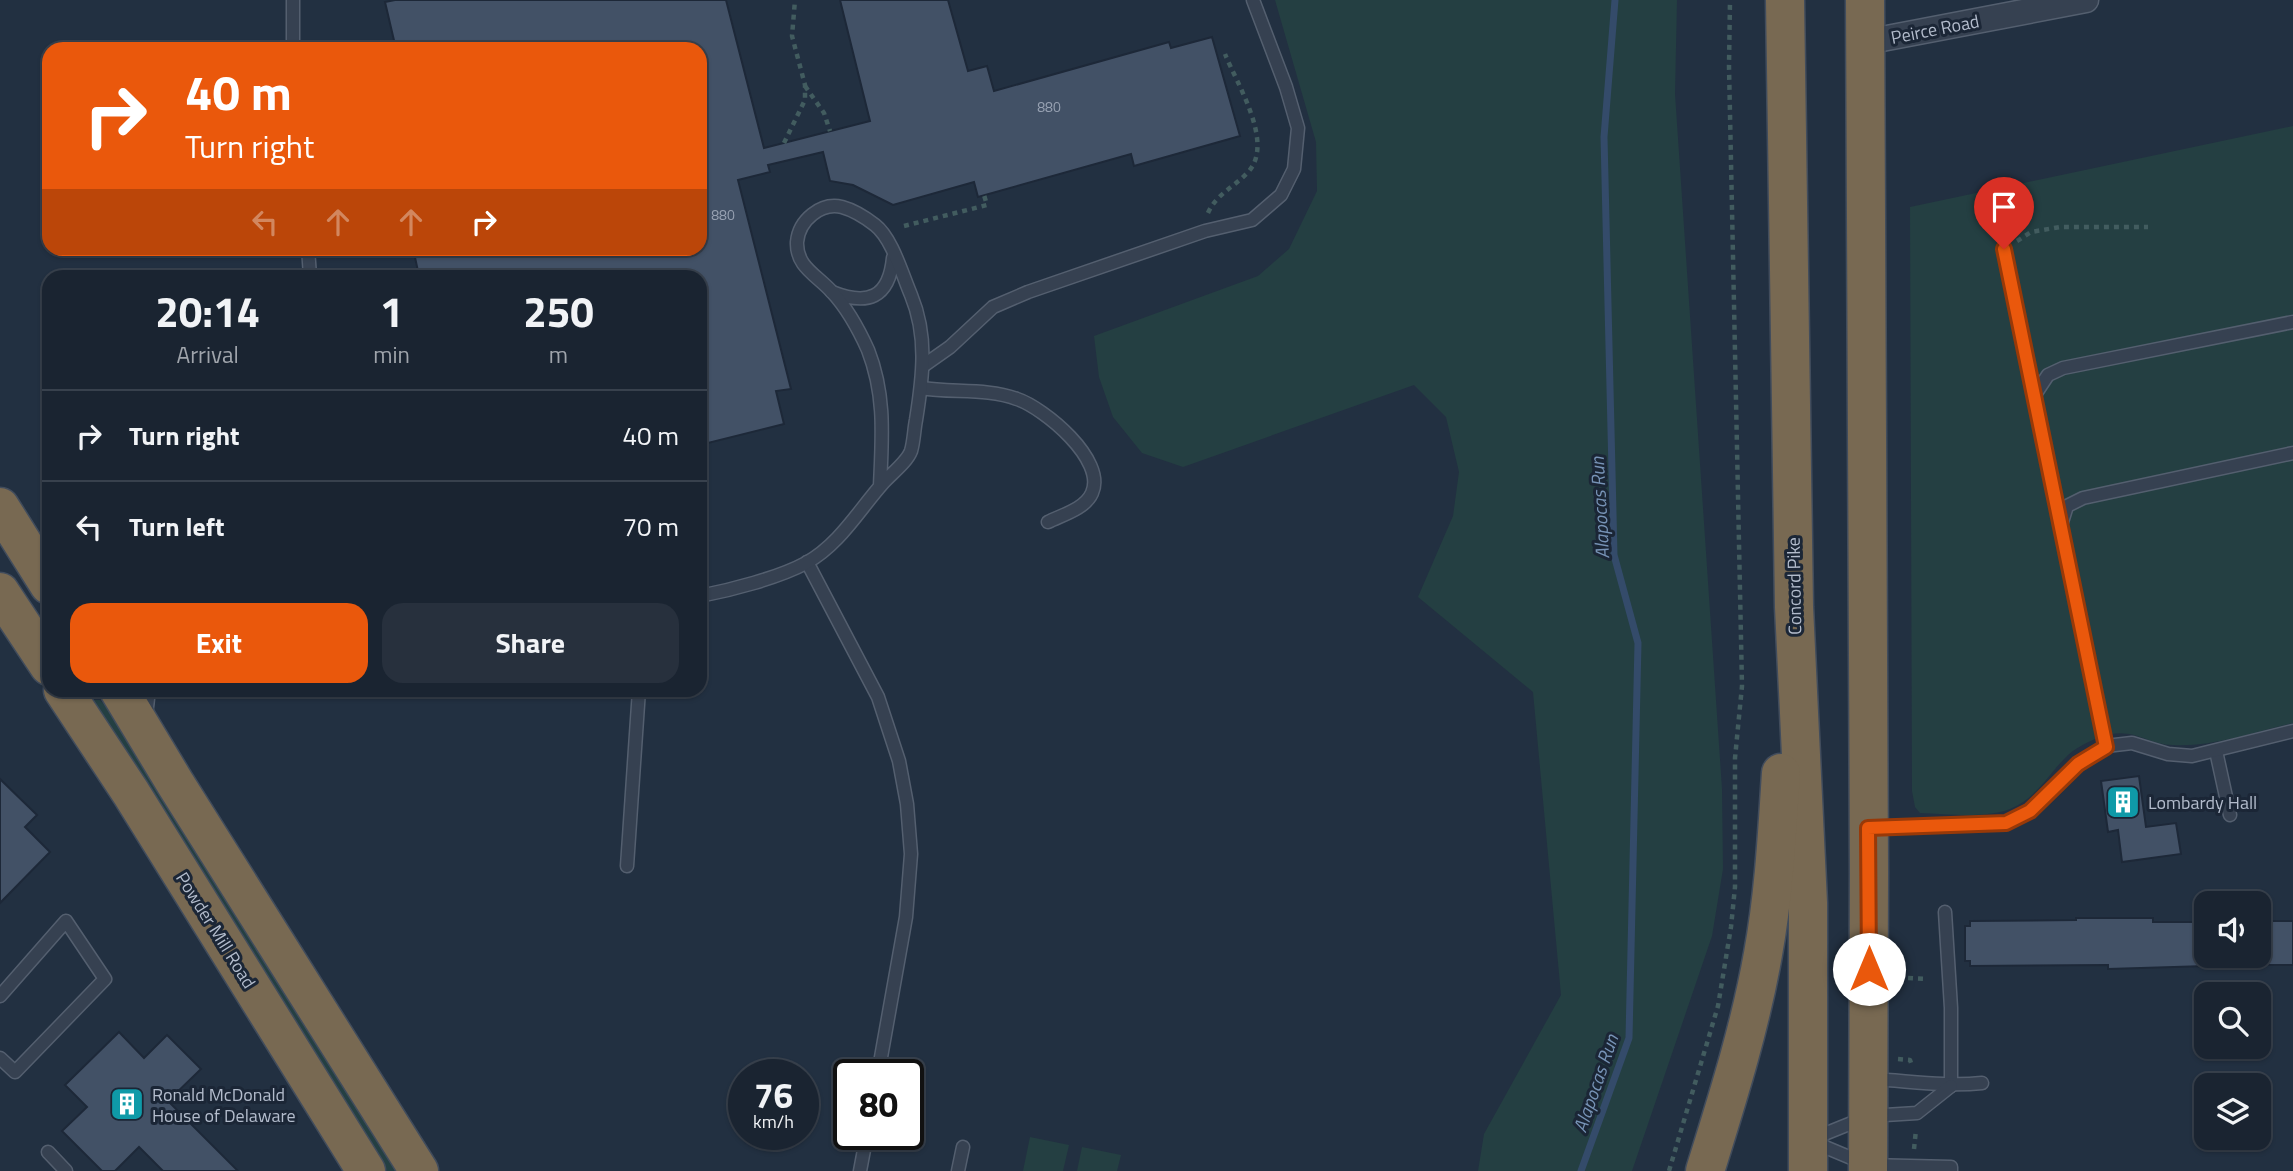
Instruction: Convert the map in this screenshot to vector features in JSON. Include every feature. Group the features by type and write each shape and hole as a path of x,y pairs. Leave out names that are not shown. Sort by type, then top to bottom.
{"highway":[{"name":"Concord Pike","path":"1785,0 1794,607 1808,903 1808,1156"},
{"path":"1865,0 1868,1168"},
{"path":"0,507 42,570"},
{"path":"0,592 42,655"},
{"path":"1705,1171 1736,1070 1763,955 1773,888 1794,607"},
{"name":"Powder Mill Road","path":"68,697 131,793 366,1171"},
{"path":"123,697 419,1171"}],"street":[{"name":"Peirce Road","path":"1866,41 2086,0"}],"lane":[{"path":"293,0 293,42"},
{"path":"923,366 950,347 993,307 1028,292 1205,231 1252,220 1281,195 1294,169 1298,128 1286,87 1253,0"},
{"path":"707,595 733,589 807,562 857,518 880,486 910,454 923,366 920,317 887,237 876,225 858,214 841,207 824,208 811,215 802,226 797,240 799,256 808,271 832,292 859,332 878,381 883,418 880,486"},
{"path":"2004,249 2106,747"},
{"path":"832,292 848,299 864,300 876,295 887,284 893,254"},
{"path":"2034,396 2048,375 2063,368 2293,321"},
{"path":"921,388 981,392 1018,399 1048,416 1071,437 1093,474 1093,492 1083,505 1048,522"},
{"path":"2061,526 2067,506 2083,498 2293,453"},
{"path":"807,562 878,697 899,761 906,804 911,854 906,917 881,1059"},
{"path":"144,733 148,697"},
{"path":"627,866 639,697"},
{"path":"1868,828 2006,823 2030,811 2078,764 2106,747 2132,743 2168,754 2192,756 2293,731"},
{"path":"2216,751 2230,815"},
{"path":"1945,912 1951,1008 1951,1086"},
{"path":"0,996 66,921 105,979 15,1072 0,1058"},
{"path":"1808,1156 1869,1097 1916,1081 1951,1086 1982,1083"},
{"path":"1869,1097 1917,1113 1951,1086"},
{"path":"958,1171 964,1147"},
{"path":"860,1171 864,1150"},
{"path":"48,1152 66,1171"},
{"path":"1808,1156 1868,1168 1951,1169"}],"path":[{"path":"784,143 805,100 792,36 795,0"},
{"path":"1669,1171 1718,1006 1735,887 1735,758 1742,686 1728,66 1730,0"},
{"path":"1205,231 1208,211 1216,197 1246,175 1252,169 1257,156 1256,128 1225,54"},
{"path":"804,85 824,113 830,131"},
{"path":"904,226 987,205 984,195"},
{"path":"2004,249 2031,232 2060,227 2148,227"},
{"path":"1909,978 1927,979"}],"green space":[{"path":"1275,0 1677,0 1675,94 1722,789 1723,869 1712,936 1632,1171 1478,1171 1484,1134 1561,995 1533,692 1418,597 1453,516 1459,472 1446,417 1414,385 1183,467 1142,453 1113,417 1099,377 1094,336 1258,276 1289,249 1317,191 1316,142"},
{"path":"2293,126 2293,723 2233,738 2188,745 2165,744 2129,734 2106,735 2072,752 2035,792 2010,809 1977,815 1920,813 1915,807 1912,791 1910,207"},
{"path":"94,700 100,700 106,707 402,1171 387,1171 92,706"},
{"path":"1030,1137 1069,1145 1063,1171 1023,1171"},
{"path":"1082,1147 1121,1155 1117,1171 1077,1171"}],"building":[{"path":"726,0 764,148 870,121 840,0 948,0 968,71 987,66 994,91 1169,42 1171,48 1212,37 1240,136 1134,166 1131,154 978,197 974,182 893,205 853,185 830,181 823,152 768,165 770,172 738,180 791,389 776,391 784,424 707,443 707,270 418,270 415,256 707,256 707,42 394,42 385,2"},
{"name":"Lombardy Hall","path":"2139,776 2146,827 2176,823 2181,854 2122,862 2118,830 2108,832 2101,781"},
{"path":"0,779 37,815 25,827 50,852 0,903"},
{"path":"2153,918 2153,922 2194,922 2194,966 2108,969 2108,965 1970,966 1970,961 1965,961 1965,926 1970,926 1970,921"},
{"path":"2271,921 2293,921 2293,965 2271,965"},
{"name":"Ronald McDonald House of Delaware","path":"119,1032 144,1058 167,1035 201,1069 168,1101 238,1171 163,1171 139,1147 115,1171 102,1171 62,1131 87,1107 65,1085"}],"waterway":[{"name":"Alapocas Run","path":"1581,1171 1629,1038 1638,643 1614,555 1604,137 1615,0"}],"place":[{"name":"Lombardy Hall","path":"2123,802"},
{"name":"Ronald McDonald House of Delaware","path":"127,1104"}],"route":[{"path":"1869,969 1868,828 2006,823 2030,811 2078,764 2106,747 2004,249"}]}
